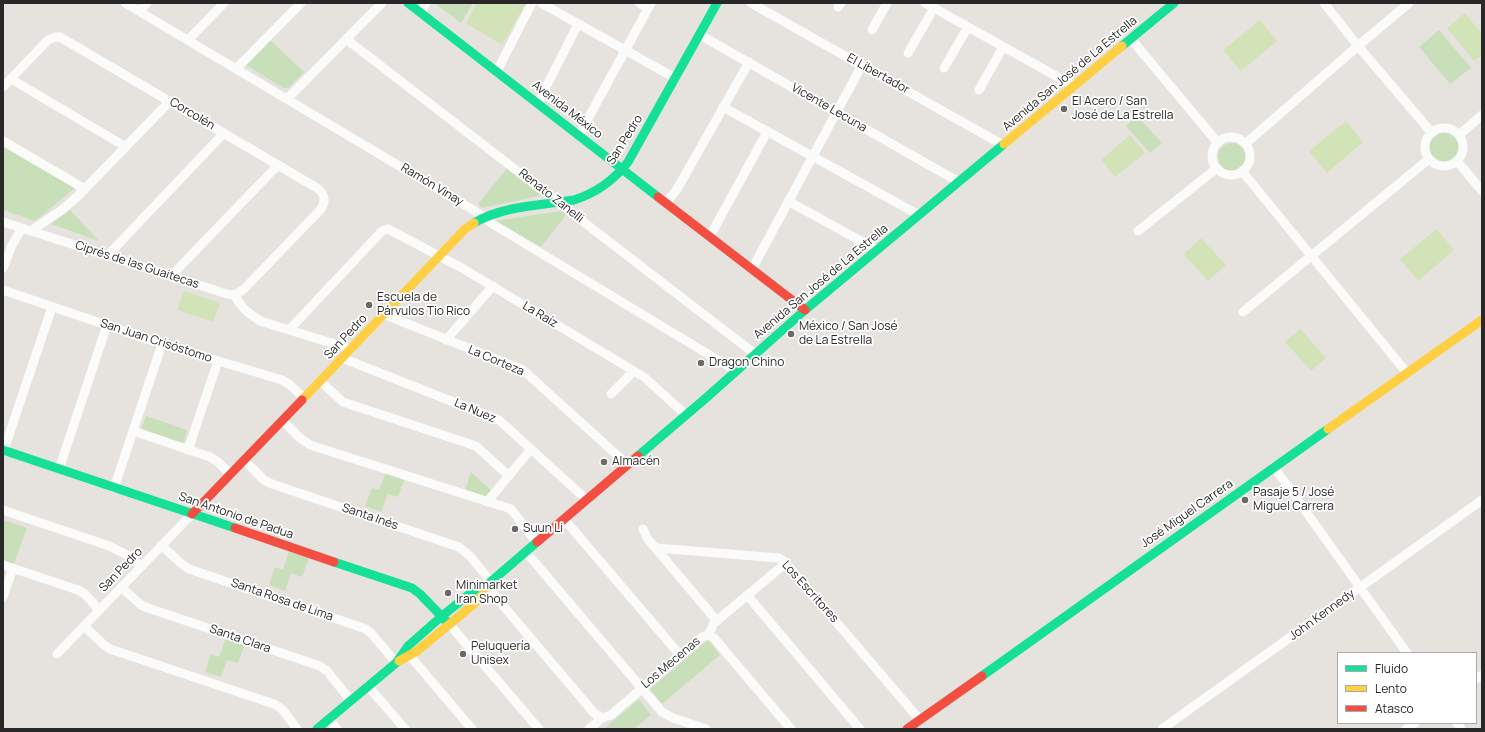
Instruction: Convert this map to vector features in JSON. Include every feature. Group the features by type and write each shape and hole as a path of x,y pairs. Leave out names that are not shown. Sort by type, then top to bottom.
{"street":[{"name":"Ramón Vinay","path":"125,3 484,217 736,371"},
{"path":"139,11 147,3"},
{"path":"188,40 224,3"},
{"path":"236,69 301,3"},
{"path":"287,99 382,3"},
{"name":"Avenida México","path":"408,3 805,310"},
{"path":"421,12 426,3"},
{"path":"497,71 532,3"},
{"path":"541,3 675,78"},
{"path":"579,135 649,6 639,3"},
{"name":"San Pedro","path":"57,654 465,229 484,217 501,211 580,199 591,194 613,179 623,169 717,3"},
{"name":"El Libertador","path":"751,3 1003,145"},
{"path":"872,30 887,3"},
{"name":"Avenida San José de La Estrella","path":"396,662 410,656 478,600 490,583 686,415 805,310 1174,3"},
{"path":"1324,3 1358,46 1432,133"},
{"path":"1245,144 1409,3"},
{"path":"908,53 928,4 1074,86"},
{"path":"538,103 578,24"},
{"path":"944,68 968,27"},
{"name":"Vicente Lecuna","path":"700,34 959,182"},
{"name":"Corcolén","path":"11,79 48,40 56,37 64,39 321,191 324,197 324,204 321,209 244,289 235,294"},
{"name":"Renato Zanelli","path":"346,39 755,354"},
{"path":"1131,39 1218,143"},
{"path":"979,90 1003,47"},
{"path":"666,202 675,192 749,62"},
{"path":"752,269 862,65"},
{"path":"3,87 11,79 126,147"},
{"path":"3,268 12,245 27,229 71,203 170,101"},
{"path":"723,107 919,215"},
{"path":"1459,135 1482,115"},
{"path":"1444,128 1451,129 1459,135 1463,143 1463,150 1462,156 1458,161 1452,165 1440,166 1429,159 1425,149 1428,137 1432,133 1438,129 1444,128"},
{"path":"710,236 767,132"},
{"path":"108,255 224,134"},
{"path":"1229,138 1240,140 1245,144 1250,155 1249,161 1242,172 1230,175 1224,174 1217,168 1212,160 1212,154 1218,143 1229,138"},
{"path":"3,141 85,189"},
{"path":"1242,312 1429,159"},
{"path":"1458,161 1482,191"},
{"path":"171,276 278,165"},
{"path":"1138,231 1217,168"},
{"path":"1242,172 1407,373"},
{"path":"788,201 877,250"},
{"name":"Ciprés de las Guaitecas","path":"3,222 227,294 235,294"},
{"name":"La Raíz","path":"289,330 385,229 390,229 493,286 644,377 686,415"},
{"path":"446,340 493,286"},
{"name":"San Juan Crisóstomo","path":"3,290 162,344 282,380 289,384 304,398"},
{"path":"235,294 238,301 246,311 260,321 351,349"},
{"path":"3,450 52,307"},
{"name":"La Corteza","path":"383,314 523,370 628,465"},
{"name":"José Miguel Carrera","path":"907,729 1482,320"},
{"path":"59,469 107,325"},
{"path":"114,488 162,344"},
{"name":"La Nuez","path":"342,358 499,420 587,500"},
{"path":"188,450 218,361"},
{"path":"611,394 634,371"},
{"path":"320,381 343,402 476,446 509,476"},
{"path":"282,421 300,438 310,444 511,509 537,543"},
{"path":"133,431 214,459 230,474"},
{"path":"487,502 531,449"},
{"name":"San Antonio de Padua","path":"3,450 412,588 420,594 449,624"},
{"name":"Santa Inés","path":"244,460 264,480 272,484 460,547 470,556 490,583 500,602 594,713 602,718"},
{"path":"1274,467 1406,652"},
{"name":"John Kennedy","path":"1162,729 1482,500"},
{"path":"3,510 109,546 127,555 141,566"},
{"path":"564,519 680,655"},
{"path":"643,529 645,535 717,621"},
{"name":"Santa Rosa de Lima","path":"162,545 189,569 366,629 396,662"},
{"name":"Los Escritores","path":"656,548 779,558 786,563 920,720"},
{"path":"526,552 665,715 706,729"},
{"name":"Los Mecenas","path":"589,729 602,718 611,715 680,655 702,637 708,635 717,621 786,563"},
{"path":"3,565 78,590 85,594 99,610"},
{"path":"3,597 13,568"},
{"name":"Avenida San José de La Estrella","path":"317,729 396,662 408,646 442,616 472,592 490,583"},
{"name":"Santa Clara","path":"121,587 141,605 148,608 320,666 327,671 351,701"},
{"path":"747,595 860,729"},
{"path":"449,624 539,729"},
{"path":"84,626 110,649 274,704 282,709 298,729"},
{"path":"708,635 714,638 787,728"},
{"path":"410,656 472,729"},
{"path":"368,686 405,729"},
{"path":"329,719 337,729"}],"green space":[{"path":"434,3 473,3 461,23"},
{"path":"477,3 526,3 502,45 466,23"},
{"path":"1465,13 1482,34 1482,55 1474,61 1447,28"},
{"path":"1260,20 1277,41 1241,71 1223,50"},
{"path":"1439,30 1471,68 1450,84 1419,47"},
{"path":"270,40 304,72 288,88 283,88 246,65"},
{"path":"1137,116 1162,143 1150,153 1126,126"},
{"path":"1346,121 1363,142 1327,173 1309,151"},
{"path":"1445,132 1454,135 1458,139 1461,148 1458,157 1454,161 1445,164 1436,161 1432,157 1429,148 1432,139 1436,135"},
{"path":"1130,135 1145,153 1115,177 1101,160"},
{"path":"1232,143 1242,147 1246,157 1242,167 1232,171 1222,167 1218,157 1222,147"},
{"path":"3,146 75,188 35,221 3,210"},
{"path":"508,167 544,195 482,208 478,204"},
{"path":"70,210 99,241 51,224"},
{"path":"562,211 566,215 541,247 494,221"},
{"path":"1437,229 1454,250 1418,281 1400,259"},
{"path":"1201,238 1226,265 1208,281 1184,254"},
{"path":"184,291 220,303 213,322 177,310"},
{"path":"1300,329 1326,358 1311,371 1285,342"},
{"path":"146,416 187,430 183,444 141,429"},
{"path":"386,472 405,478 398,497 388,494 381,512 365,506 372,488 379,490"},
{"path":"471,472 491,490 485,498 465,491"},
{"path":"3,520 27,528 14,564 3,560"},
{"path":"289,551 309,558 302,577 291,573 285,591 269,585 275,567 283,570"},
{"path":"226,638 245,644 238,663 227,660 221,677 205,672 211,654 219,657"},
{"path":"708,640 720,655 662,704 650,689"},
{"path":"639,699 651,715 635,728 636,729 604,729"}],"traffic: fast":[{"path":"408,3 658,197"},
{"path":"474,223 485,217 510,210 574,200 597,190 617,175 628,162 717,3"},
{"path":"1122,46 1174,3"},
{"path":"638,456 805,310 1004,144"},
{"path":"982,676 1328,429"},
{"path":"3,450 235,528"},
{"path":"317,729 396,663 408,646 442,616 472,592 487,585 537,542"},
{"path":"334,562 412,588 420,594 449,624"}],"traffic: slow":[{"path":"1004,144 1122,46"},
{"path":"302,400 465,229 474,223"},
{"path":"1328,429 1482,320"},
{"path":"399,661 417,651 474,604 482,595 487,585"}],"traffic: jam":[{"path":"658,197 805,310"},
{"path":"192,514 302,400"},
{"path":"537,542 638,456"},
{"path":"235,528 334,562"},
{"path":"907,729 982,676"}],"place":[{"name":"El Acero / San José de La Estrella","path":"1064,109"},
{"name":"Escuela de Párvulos Tio Rico","path":"369,305"},
{"name":"México / San José de La Estrella","path":"791,334"},
{"name":"Dragon Chino","path":"701,363"},
{"name":"Almacén","path":"604,462"},
{"name":"Pasaje 5 / José Miguel Carrera","path":"1245,500"},
{"name":"Suun Li","path":"515,529"},
{"name":"Minimarket Iran Shop","path":"448,593"},
{"name":"Peluquería Unisex","path":"463,654"}]}
